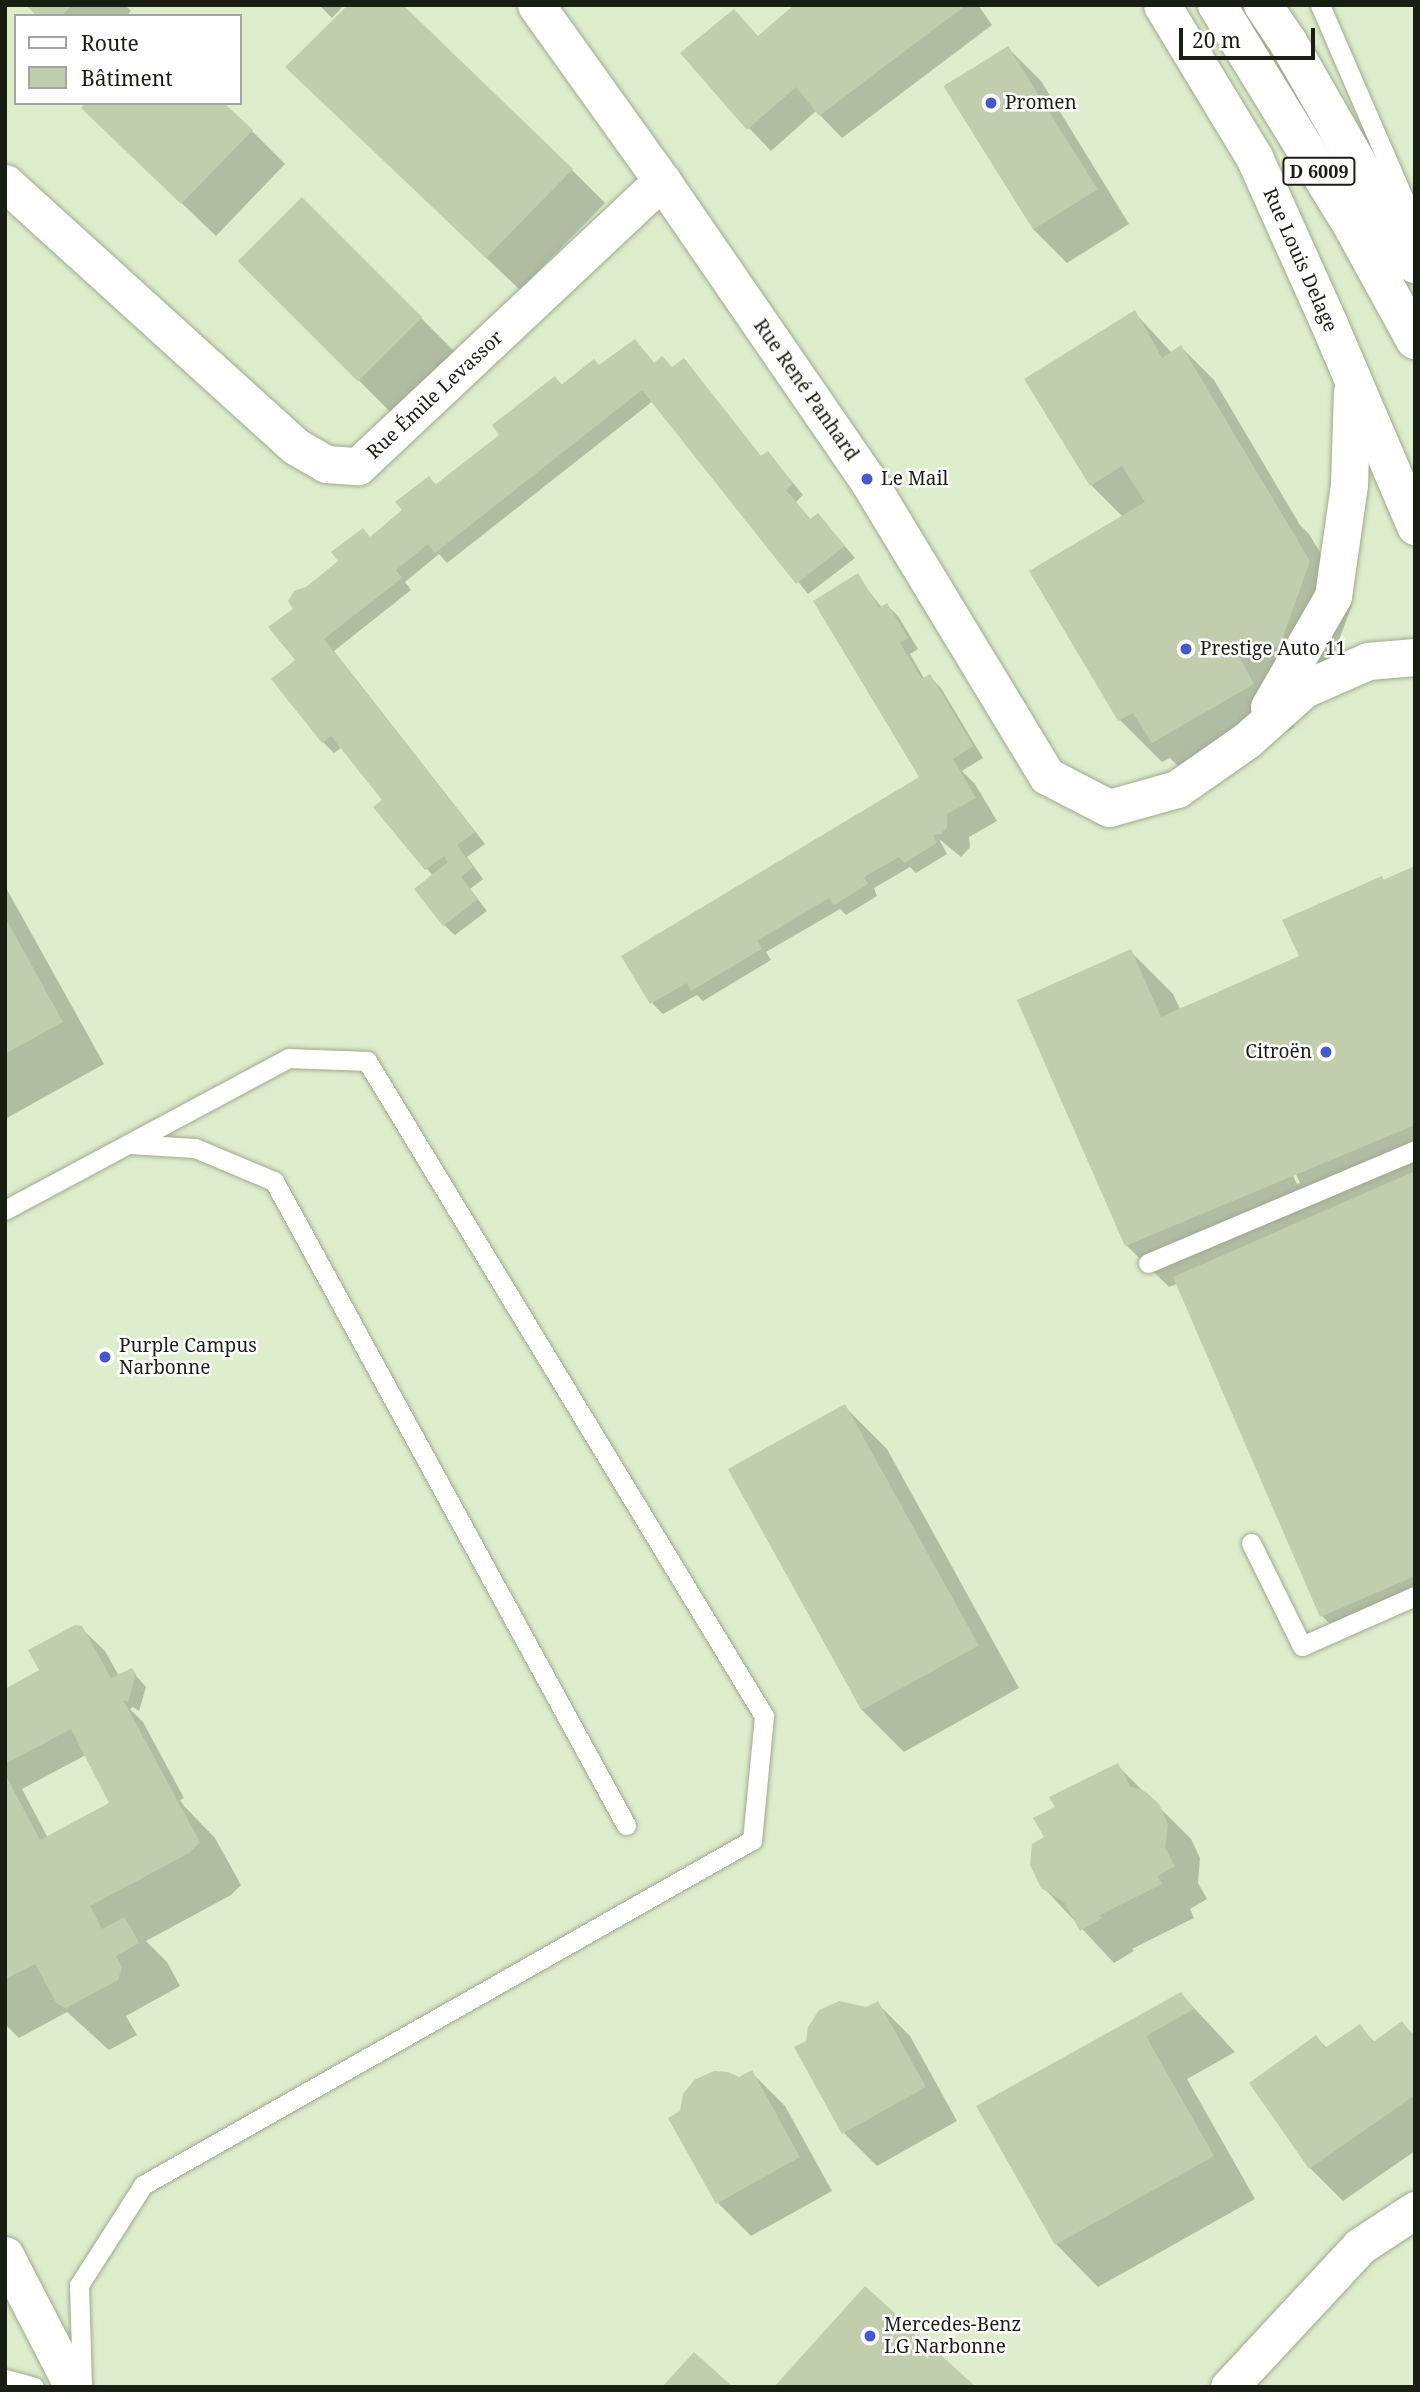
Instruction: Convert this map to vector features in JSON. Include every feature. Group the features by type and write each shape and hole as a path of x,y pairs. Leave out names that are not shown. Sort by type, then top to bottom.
{"main road":[{"name":"D 6009","path":"1217,5 1354,229 1415,340"},
{"name":"D 6009","path":"1263,5 1288,42 1415,264"}],"street":[{"name":"Rue René Panhard","path":"536,5 662,181 867,479 1047,776 1109,808 1177,789 1247,740 1304,689 1368,661 1415,657"},
{"name":"Rue Louis Delage","path":"1162,5 1254,157 1415,526"},
{"name":"Rue Émile Levassor","path":"5,183 295,446 326,464 358,466 662,181"},
{"name":"Rue René Panhard","path":"1247,740 1334,596 1349,485 1353,384"},
{"path":"1229,2387 1360,2246 1415,2210"},
{"path":"5,2255 73,2387"}],"lane":[{"path":"1320,5 1415,225"},
{"path":"5,1210 289,1058 368,1061 764,1716 752,1840 143,2185 79,2285 82,2387"},
{"path":"128,1144 195,1148 274,1181 626,1825"},
{"path":"1148,1263 1415,1150"},
{"path":"1251,1543 1302,1646 1415,1596"},
{"path":"5,2379 34,2387"}],"building":[{"path":"26,5 72,5 64,14 35,14"},
{"path":"348,5 403,5 573,169 486,258 285,67"},
{"path":"794,5 966,5 819,116 796,87 747,130 680,53 734,9 758,36"},
{"path":"1008,46 1098,189 1033,230 944,86"},
{"path":"84,105 226,105 253,130 181,204 81,108"},
{"path":"302,197 422,317 358,382 238,261"},
{"path":"1135,310 1162,358 1181,345 1310,561 1279,648 1259,642 1238,654 1254,684 1152,743 1133,713 1118,721 1029,571 1145,502 1122,466 1090,486 1024,379"},
{"path":"635,339 654,363 662,356 672,367 684,358 761,456 768,451 793,483 786,490 810,519 818,513 845,546 796,584 642,390 435,553 428,544 396,570 402,578 324,639 475,832 457,845 473,867 461,877 478,899 443,926 414,889 448,862 444,856 425,870 373,807 382,800 331,736 322,743 271,679 295,660 268,627 293,609 288,601 294,591 306,587 338,561 331,552 363,528 370,537 402,510 395,502 429,476 435,485 499,435 492,425 555,376 561,385 594,359 599,365"},
{"path":"858,573 879,608 887,603 908,638 900,643 922,679 930,674 973,746 953,759 976,798 947,814 947,827 941,834 933,835 937,843 904,863 899,857 864,877 868,884 834,905 829,898 757,941 762,949 691,991 687,983 650,1004 621,956 919,777 813,601"},
{"path":"1415,866 1415,1125 1125,1246 1017,1000 1131,949 1161,1017 1299,956 1282,920 1382,876 1383,880"},
{"path":"5,917 63,1022 5,1054"},
{"path":"1415,1171 1415,1576 1320,1617 1173,1277"},
{"path":"845,1404 979,1645 862,1710 728,1469"},
{"path":"75,1625 82,1626 111,1678 132,1668 136,1674 128,1702 123,1700 200,1842 189,1853 90,1906 102,1929 125,1917 139,1943 116,1956 122,1967 118,1980 66,2008 57,2004 35,1964 5,1979 5,1774 40,1840 109,1803 71,1729 5,1764 5,1689 39,1670 28,1650"},
{"path":"1118,1763 1130,1786 1146,1792 1159,1804 1168,1824 1165,1848 1175,1866 1158,1876 1162,1884 1100,1915 1102,1918 1080,1931 1064,1902 1041,1888 1030,1865 1032,1844 1044,1837 1033,1818 1055,1807 1049,1797"},
{"path":"1181,1992 1194,2009 1146,2036 1214,2156 1055,2245 976,2106"},
{"path":"839,2001 866,2007 878,2001 926,2087 842,2134 794,2047 806,2041 808,2027 819,2010"},
{"path":"1402,2021 1415,2038 1415,2095 1309,2169 1249,2083 1316,2035 1325,2048 1360,2024 1373,2042"},
{"path":"752,2070 800,2157 716,2204 668,2118 680,2111 683,2094 694,2080 714,2071 728,2072 739,2077"},
{"name":"Mercedes-Benz LG Narbonne","path":"865,2286 976,2387 774,2387"},
{"path":"694,2352 733,2387 662,2387"}],"place":[{"name":"Promen","path":"991,103"},
{"name":"Le Mail","path":"867,479"},
{"name":"Prestige Auto 11","path":"1186,649"},
{"name":"Citroën","path":"1326,1052"},
{"name":"Purple Campus Narbonne","path":"105,1357"},
{"name":"Mercedes-Benz LG Narbonne","path":"870,2336"}]}
